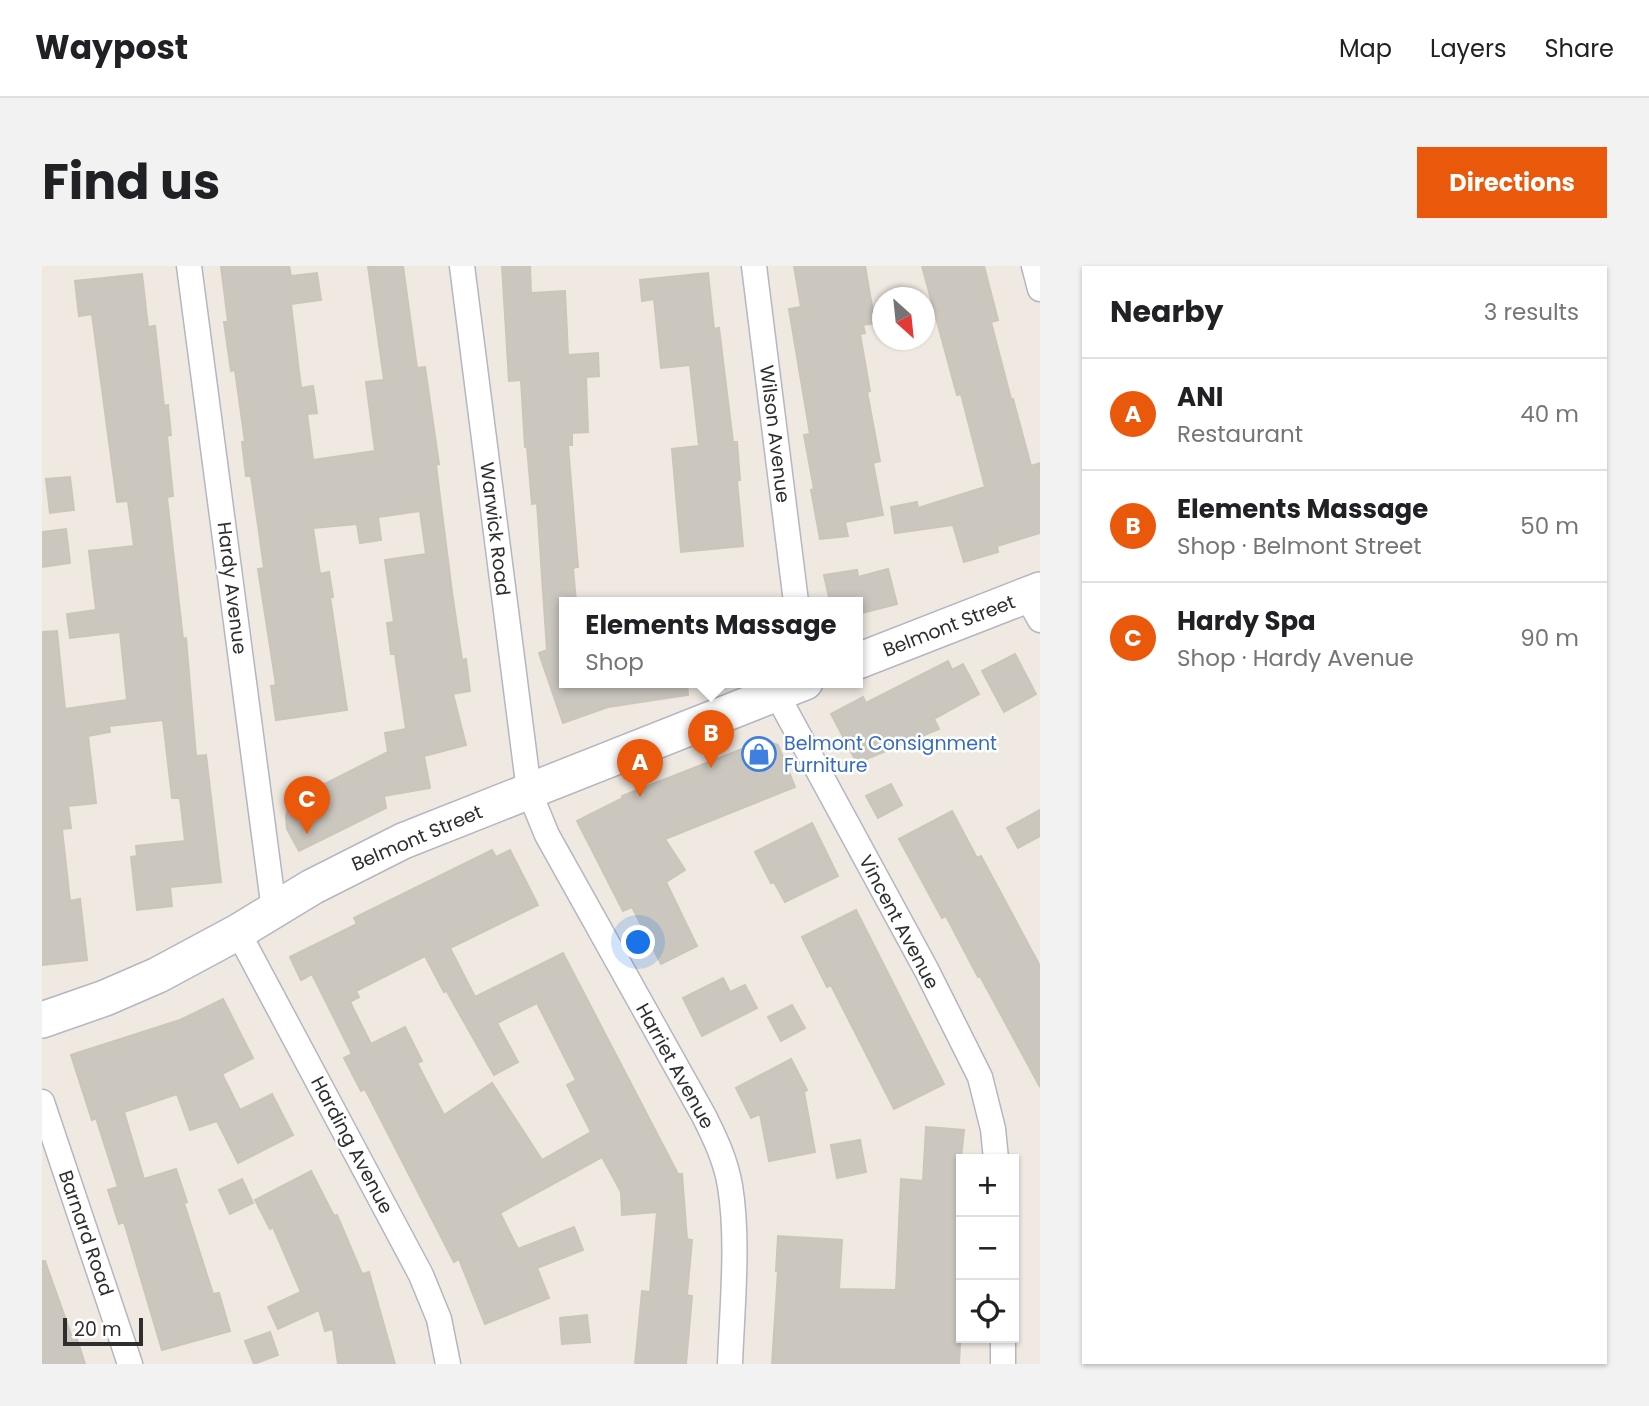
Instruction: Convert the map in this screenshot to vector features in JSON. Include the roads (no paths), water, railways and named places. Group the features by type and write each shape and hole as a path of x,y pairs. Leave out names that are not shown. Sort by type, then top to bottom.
{"main road":[{"name":"Belmont Street","path":"863,659 1035,602"},
{"name":"Belmont Street","path":"42,1020 105,998 158,975 356,863 403,841 790,688"}],"street":[{"name":"Hardy Avenue","path":"189,266 274,910"},
{"name":"Warwick Road","path":"463,266 529,791"},
{"name":"Wilson Avenue","path":"754,266 795,597"},
{"path":"1034,266 1040,289"},
{"name":"Vincent Avenue","path":"790,688 980,1077 993,1129 996,1154"},
{"name":"Harriet Avenue","path":"529,791 547,835 720,1149 730,1185 734,1221 730,1364"},
{"name":"Harding Avenue","path":"238,932 421,1275 439,1319 449,1364"},
{"name":"Barnard Road","path":"42,1102 130,1364"},
{"path":"1003,1343 1003,1364"}],"place":[{"name":"Belmont Consignment Furniture","path":"759,754"},
{"name":"Elements Massage","path":"711,768"},
{"name":"ANI","path":"640,797"},
{"name":"Hardy Spa","path":"307,834"}]}
